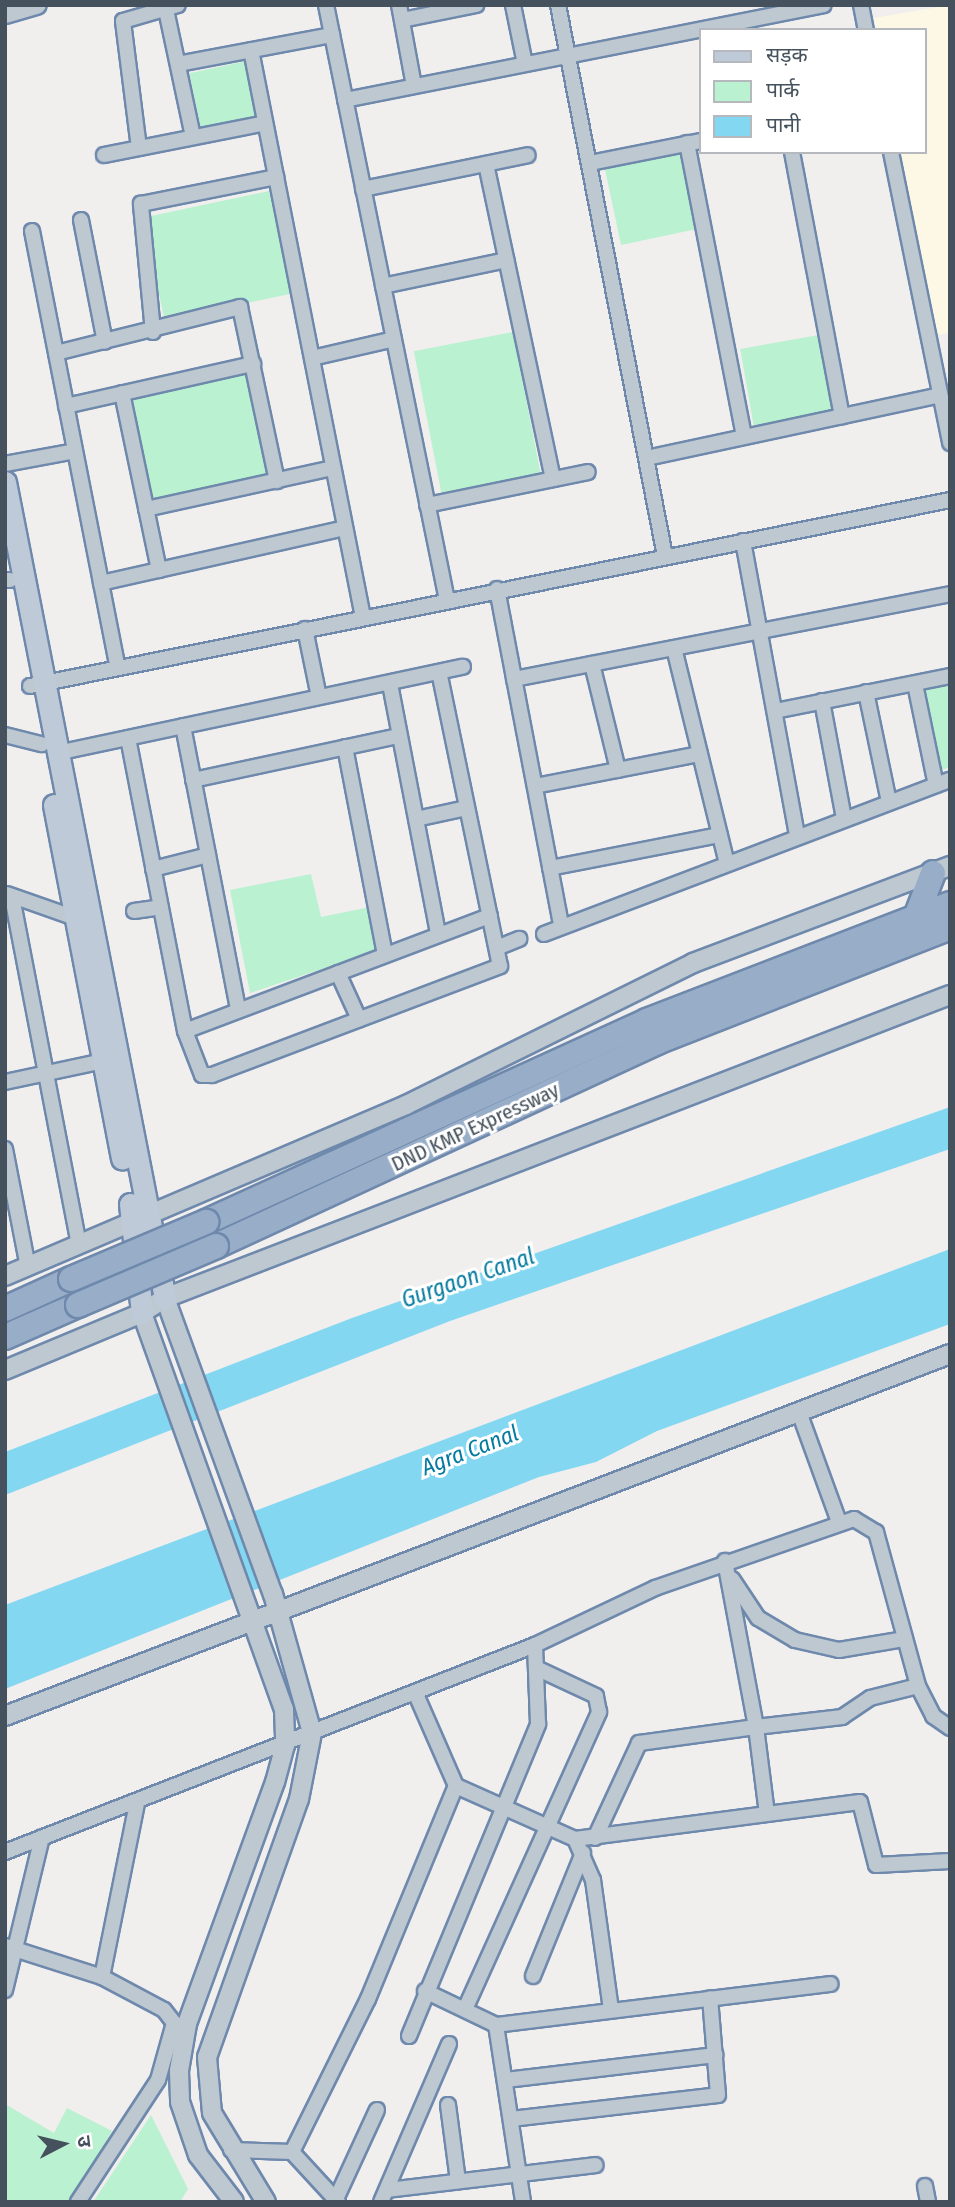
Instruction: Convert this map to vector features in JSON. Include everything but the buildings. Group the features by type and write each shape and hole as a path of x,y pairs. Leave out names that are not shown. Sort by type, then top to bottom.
{"highway":[{"path":"916,917 941,870"},
{"name":"DND KMP Expressway","path":"5,1309 206,1222 647,1021 950,904"},
{"name":"DND KMP Expressway","path":"5,1337 216,1246 657,1042 950,927"}],"main road":[{"path":"5,482 75,918 138,1220 164,1298"},
{"path":"5,556 8,580 37,684"},
{"path":"49,748 120,1055 138,1220 142,1313"}],"street":[{"path":"7,12 37,5"},
{"path":"326,5 447,600"},
{"path":"414,86 400,12 476,5"},
{"path":"513,5 525,64"},
{"path":"558,5 665,556"},
{"path":"709,28 824,5"},
{"path":"861,5 866,28"},
{"path":"139,148 121,28 127,17 169,6 177,64 193,137"},
{"path":"345,100 699,30"},
{"path":"177,64 332,35"},
{"path":"251,50 363,617"},
{"path":"104,155 265,123"},
{"path":"590,163 694,142 744,437"},
{"path":"792,154 842,416"},
{"path":"891,154 943,378 940,395 950,443"},
{"path":"363,189 528,155"},
{"path":"486,164 553,479"},
{"path":"153,332 141,204 276,177"},
{"path":"81,220 105,342"},
{"path":"32,231 118,667"},
{"path":"383,286 506,260"},
{"path":"56,353 153,332 240,307 276,481"},
{"path":"312,358 394,339"},
{"path":"66,405 253,364"},
{"path":"122,393 159,570"},
{"path":"647,458 940,395"},
{"path":"5,464 75,452"},
{"path":"146,509 334,468"},
{"path":"427,505 588,472"},
{"path":"37,684 497,589 950,500"},
{"path":"101,583 345,528"},
{"path":"743,541 763,633 797,836"},
{"path":"497,589 561,926"},
{"path":"514,679 763,633 950,594"},
{"path":"305,629 319,698"},
{"path":"674,648 727,863"},
{"path":"592,664 618,770"},
{"path":"5,735 49,748 128,738 463,667"},
{"path":"128,738 185,1031 202,1074 212,1075 500,966 499,947 466,808 439,672"},
{"path":"775,711 950,676"},
{"path":"390,684 438,933"},
{"path":"544,934 943,782 915,684"},
{"path":"866,692 889,802"},
{"path":"822,701 844,819"},
{"path":"183,726 238,1010"},
{"path":"193,780 398,736"},
{"path":"345,747 385,954"},
{"path":"535,786 701,754"},
{"path":"416,819 466,808"},
{"path":"550,868 720,835"},
{"path":"153,869 208,855"},
{"path":"5,1276 27,1262 138,1220 406,1105 693,963 941,870"},
{"path":"9,895 75,918"},
{"path":"9,895 50,1074 79,1244"},
{"path":"134,911 161,907"},
{"path":"185,1031 438,933 490,916"},
{"path":"499,947 519,939"},
{"path":"338,973 359,1019"},
{"path":"5,1370 142,1313 164,1298 950,995"},
{"path":"5,1082 103,1061"},
{"path":"5,1149 27,1262"},
{"path":"164,1298 185,1364 276,1602 312,1732 299,1799 206,2057 212,2113 232,2150 267,2202"},
{"path":"142,1313 161,1373 204,1480 284,1709 285,1745 187,2024 178,2071 180,2102 198,2155 234,2202"},
{"path":"5,1716 254,1620 276,1602 799,1412 950,1354"},
{"path":"799,1412 839,1522"},
{"path":"5,1852 137,1804 839,1522 867,1522 876,1532 918,1686 933,1717 950,1728"},
{"path":"727,1568 758,1618 795,1640 839,1650 905,1639"},
{"path":"727,1568 756,1727 767,1814"},
{"path":"409,2036 499,1805 541,1714 535,1646"},
{"path":"466,2007 600,1704 581,1686 538,1669"},
{"path":"595,1838 639,1743 842,1717 870,1698 918,1686"},
{"path":"415,1692 456,1786 575,1839 860,1802 876,1865 950,1861"},
{"path":"292,2152 368,1999 456,1786"},
{"path":"102,1977 137,1804"},
{"path":"5,1990 12,1948 42,1837"},
{"path":"575,1839 583,1853 611,2009"},
{"path":"533,1976 583,1853"},
{"path":"12,1948 102,1977 169,2015 176,2035 158,2080 78,2202"},
{"path":"425,1991 466,2007 496,2025 831,1984"},
{"path":"512,2119 710,2098 720,2089 710,1998"},
{"path":"496,2025 523,2202"},
{"path":"384,2196 449,2044"},
{"path":"506,2080 716,2055"},
{"path":"448,2105 458,2181"},
{"path":"232,2150 292,2152 337,2201 377,2110"},
{"path":"384,2196 458,2181 596,2165"},
{"path":"925,2186 928,2202"}],"shaded area":[{"path":"950,5 950,333 936,335 900,154 927,154 927,28 876,28 874,18"}],"green space":[{"path":"247,61 259,116 201,128 189,73"},
{"path":"679,152 695,229 621,245 605,168"},
{"path":"269,191 291,294 165,321 143,218"},
{"path":"513,332 540,473 441,493 414,351"},
{"path":"819,335 833,413 754,427 740,349"},
{"path":"248,373 268,477 149,500 129,396"},
{"path":"950,682 950,767 939,771 922,688"},
{"path":"311,874 321,917 370,907 378,950 250,993 230,890"},
{"path":"5,2104 54,2133 67,2108 112,2131 71,2202 5,2202"},
{"path":"151,2115 188,2189 180,2202 93,2202"}],"water":[{"name":"Gurgaon Canal","path":"950,1107 950,1149 450,1321 5,1495 5,1452 352,1318"},
{"name":"Agra Canal","path":"950,1249 950,1324 657,1431 596,1462 539,1477 5,1689 5,1605"}]}
